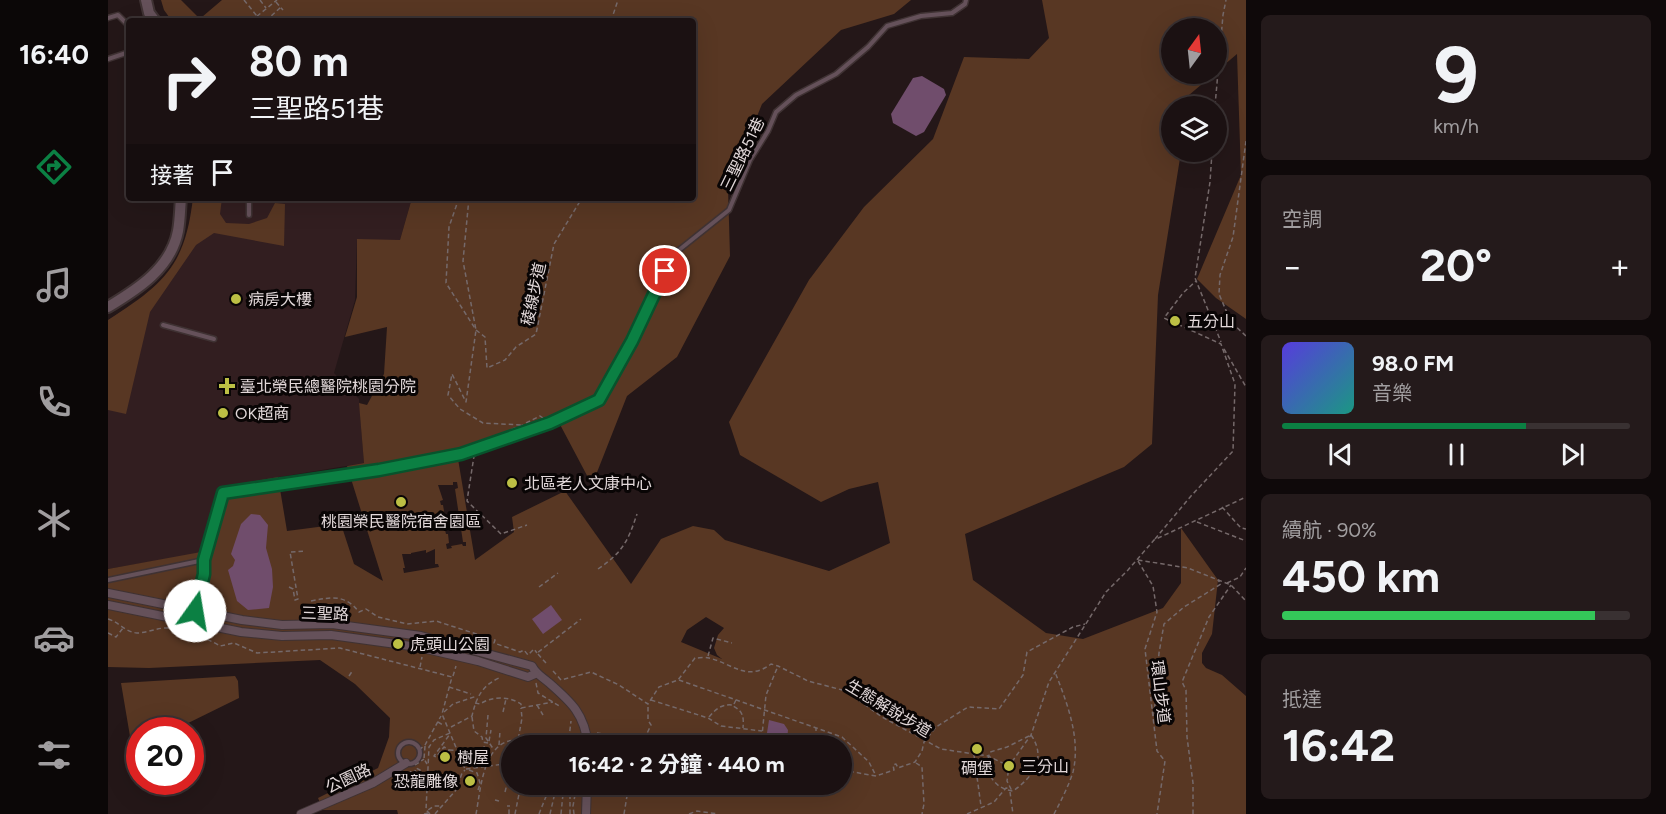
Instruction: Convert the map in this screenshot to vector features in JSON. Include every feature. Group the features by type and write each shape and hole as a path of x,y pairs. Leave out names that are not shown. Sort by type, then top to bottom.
{"street":[{"path":"146,0 153,18"},
{"path":"108,307 136,290 163,264 173,248 178,230 181,201"},
{"name":"三聖路","path":"108,593 282,626 332,624 421,636 532,666 535,674 576,708 586,728 587,735"},
{"name":"三聖路","path":"108,605 261,634 331,635 418,647 528,676 535,674"},
{"name":"公園路","path":"301,814 409,765"},
{"path":"586,814 587,795"}],"lane":[{"name":"三聖路51巷","path":"193,621 204,574 204,560 223,493 379,470 461,454 550,423 599,400 632,341 674,254 729,210 750,160 768,131 776,112 796,95 836,74 868,47 887,26 921,15 952,13 965,4 966,0"},
{"path":"108,18 118,15 126,23"},
{"path":"108,59 126,53"},
{"path":"249,201 249,215"},
{"path":"163,325 214,339"},
{"path":"108,580 204,560"},
{"path":"409,765 398,755 399,749 402,745 411,742 416,744 419,750"},
{"name":"公園路","path":"409,765 416,760 419,750"}],"path":[{"path":"244,0 256,16 276,1 282,9 269,18"},
{"path":"260,0 267,9"},
{"path":"612,18 618,0"},
{"path":"1216,96 1226,0"},
{"path":"1246,141 1233,237 1220,275 1219,294 1231,322 1246,336"},
{"path":"967,814 994,802 1006,789 1011,789 1007,781 1009,766 1031,735 1049,682 1106,592 1233,452 1235,384 1196,281 1211,162"},
{"path":"458,201 449,227 446,284 476,330"},
{"path":"468,201 463,261 476,330 466,402 452,374 448,395 460,409 483,423 523,425 492,440 496,448 474,456 467,501 501,534 528,525"},
{"name":"稜線步道","path":"476,330 485,337 487,368 505,360 516,347 536,334 554,244 580,201"},
{"path":"1196,281 1182,293 1164,318 1221,344 1246,387"},
{"path":"1242,381 1246,378"},
{"path":"1154,540 1246,497"},
{"path":"1222,508 1241,528 1246,529"},
{"path":"598,568 611,560 628,541 637,513"},
{"path":"1195,521 1246,541"},
{"path":"290,587 293,589 295,600 298,599 290,552 306,550"},
{"path":"1137,560 1188,568 1231,585 1246,601"},
{"name":"環山步道","path":"1137,560 1153,586 1157,612 1145,649 1157,751 1166,761 1157,814"},
{"path":"1227,584 1240,577 1246,568"},
{"path":"539,587 558,573"},
{"path":"1154,719 1159,654 1164,624 1184,607 1221,584 1218,580"},
{"path":"1193,814 1194,783 1187,737 1186,690 1182,682 1209,616 1231,585"},
{"path":"311,601 331,597 342,599 353,604 359,612 366,609 378,617 406,624 436,621 495,640 494,642 520,652 524,650 528,654 534,649 546,663"},
{"path":"108,619 127,631 137,633 165,628 206,638 221,646 234,643 257,653 340,648 452,677"},
{"path":"537,653 581,619"},
{"path":"428,629 430,622"},
{"path":"852,772 876,776 894,770 893,765 896,764 898,768 915,762 922,751 924,742 936,727 968,707 999,709 1023,675 1027,652 1073,627 1086,624"},
{"path":"108,633 116,637 124,628"},
{"path":"464,638 466,630"},
{"path":"708,657 713,638 732,643"},
{"path":"419,668 422,657"},
{"path":"645,735 651,725 648,720 648,704 659,687 678,680 695,658 708,657 747,672 761,672 771,664 778,666 766,695 761,735"},
{"path":"419,750 425,745 442,714 457,666"},
{"name":"生態解說步道","path":"778,666 808,681 846,691 924,742 941,749 988,756 1009,766"},
{"path":"349,676 353,670"},
{"path":"553,671 561,680 591,672 619,685 648,704"},
{"path":"1054,814 1073,771 1075,741 1069,710 1055,672"},
{"path":"535,674 538,693 564,709"},
{"path":"678,680 842,737 869,762 876,776"},
{"path":"449,687 471,694"},
{"path":"484,688 477,696 475,703 472,716 474,731 494,750"},
{"path":"846,691 893,713 936,727"},
{"path":"442,714 453,704 477,696"},
{"path":"475,703 480,704 487,699 506,698 520,704 522,718 519,735"},
{"path":"503,712 506,698"},
{"path":"733,706 736,699"},
{"path":"650,700 708,718 721,726 762,730"},
{"path":"521,708 554,702"},
{"path":"537,704 543,715"},
{"path":"708,718 716,708 725,705 733,706 739,709 744,717 743,728"},
{"path":"442,714 465,769"},
{"path":"488,715 486,728 488,744"},
{"path":"568,715 572,721 570,735"},
{"path":"449,728 472,716"},
{"path":"438,722 443,725"},
{"path":"816,728 816,735"},
{"path":"451,733 434,756 436,758 444,747 448,751 477,752 488,744 491,730"},
{"path":"476,814 486,765 494,750 500,745 498,744 500,731"},
{"path":"429,814 426,810 426,783 429,747 434,740 451,733"},
{"path":"596,733 608,735"},
{"path":"1014,812 1010,791 994,782 989,775 988,756 990,752 1007,747 1031,735"},
{"path":"1010,791 1032,775 1038,755 1031,735"},
{"path":"425,745 424,759 427,765"},
{"path":"974,754 981,807"},
{"path":"424,759 409,765 408,781 412,782 416,768 420,770 418,780 426,783"},
{"path":"915,762 922,768 924,804 922,814"},
{"path":"435,814 456,790 465,769 501,764"},
{"path":"465,769 477,773 481,783 478,790"},
{"path":"976,777 994,774"},
{"path":"515,814 519,795"},
{"path":"539,814 546,795"},
{"path":"550,814 554,795"},
{"path":"561,814 563,795"},
{"path":"570,795 570,814"},
{"path":"574,814 575,795"},
{"path":"624,814 628,795"},
{"path":"495,800 499,801"},
{"path":"429,814 428,810 431,807 441,806"},
{"path":"509,814 511,811"},
{"path":"689,814 696,811 718,814"},
{"path":"424,814 429,814"}],"shaded area":[{"path":"161,0 181,0 199,18 170,18"},
{"path":"222,0 911,0 894,14 841,30 762,104 728,188 730,256 677,357 627,396 592,485 555,415 457,453 475,560 514,532 512,517 565,491 631,584 661,539 693,526 714,530 725,540 829,571 890,543 878,482 849,489 821,502 740,455 729,422 809,280 864,207 933,139 964,57 1029,59 1049,38 1042,0 1246,0 1246,319 1216,298 1197,279 1241,175 1237,54 1227,62 1227,18 1161,18 1161,84 1202,84 1189,96 1161,96 1161,162 1179,162 1158,295 1152,444 1124,467 965,534 973,580 1046,633 1083,639 1163,608 1181,583 1181,528 1218,580 1212,634 1202,653 1202,663 1206,668 1222,675 1246,696 1246,814 398,814 397,810 323,810 318,798 378,768 389,737 390,718 355,684 320,660 149,668 108,667 108,569 201,552 220,487 278,477 287,531 341,524 354,564 383,581 347,466 364,463 359,403 367,405 384,374 387,327 345,337 357,297 357,239 400,240 411,201 696,201 696,18 202,17","holes":["453,482 457,482 458,488 455,489 463,542 466,542 466,546 462,544 447,549 448,534 445,530 447,529 443,505 440,501 443,500 438,485 453,485","435,549 435,564 439,567 404,573 402,554 426,550 426,553","706,617 724,628 718,635 714,648 722,659 681,642 687,630"]},
{"path":"922,76 944,89 946,95 924,132 916,136 893,123 891,114 913,78"},
{"path":"192,201 222,201 220,214 226,223 249,224 267,218 275,203 285,204 284,246 214,233 196,245 150,312 126,414 108,410 108,320 144,295 168,271 184,241"},
{"name":"臺北榮民總醫院桃園分院","path":"193,201 411,201 400,240 357,240 355,300 334,373 359,399 364,463 220,487 201,553 108,569 108,320 144,297 171,269 181,253 188,233"},
{"path":"251,514 260,515 268,525 266,548 272,569 273,587 269,608 248,610 237,601 228,570 233,566 235,560 231,554 241,524"},
{"path":"551,605 562,620 543,634 532,619"},
{"path":"235,676 238,681 239,698 200,717 127,717 121,683"},
{"path":"769,720 784,724 788,730 788,735 767,735"}],"place":[{"name":"病房大樓","path":"236,299"},
{"name":"五分山","path":"1175,321"},
{"name":"臺北榮民總醫院桃園分院","path":"227,386"},
{"name":"OK超商","path":"223,413"},
{"name":"北區老人文康中心","path":"512,483"},
{"name":"桃園榮民醫院宿舍園區","path":"401,502"},
{"name":"虎頭山公園","path":"398,644"},
{"name":"碉堡","path":"977,749"},
{"name":"樹屋","path":"445,757"},
{"name":"三分山","path":"1009,766"},
{"name":"恐龍雕像","path":"470,781"}],"route":[{"path":"195,611 204,574 204,560 223,493 379,470 461,454 550,423 599,400 632,341 665,271"}]}
